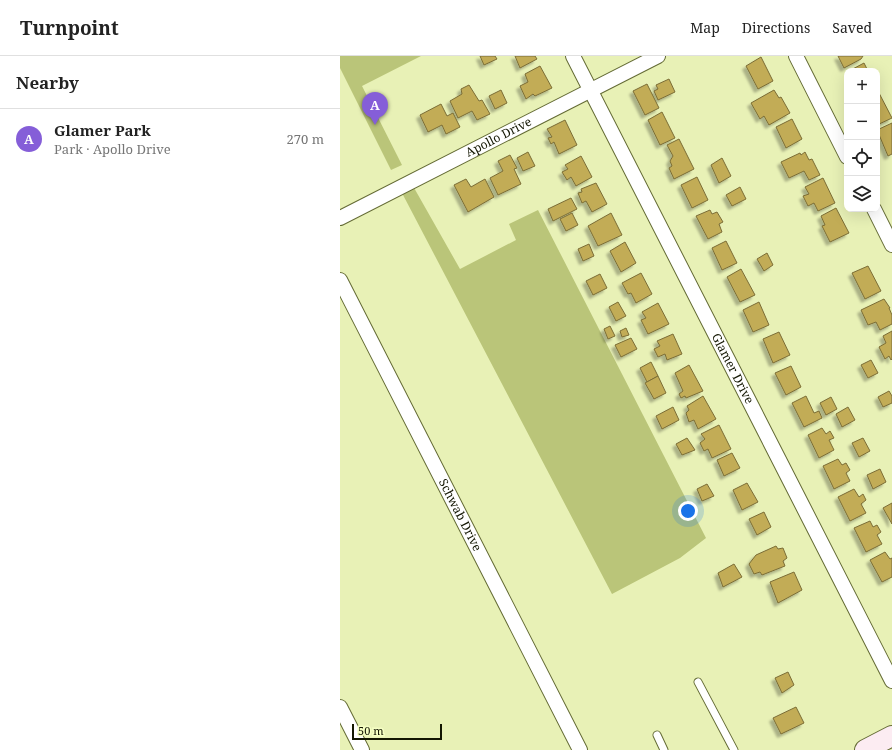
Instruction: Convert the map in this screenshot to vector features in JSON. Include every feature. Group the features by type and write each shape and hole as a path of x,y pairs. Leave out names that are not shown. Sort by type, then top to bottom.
{"street":[{"name":"Glamer Drive","path":"573,56 892,681"},
{"name":"Apollo Drive","path":"340,218 658,56"},
{"path":"796,56 844,151"},
{"path":"876,212 892,245"},
{"name":"Schwab Drive","path":"340,280 580,750"},
{"path":"340,707 362,750"},
{"path":"865,750 892,736"}],"lane":[{"path":"698,682 734,750"},
{"path":"657,735 664,750"}],"green space":[{"path":"340,56 421,56 362,86 402,165 391,170 340,68"},
{"path":"413,186 460,269 516,240 509,224 538,210 706,538 680,558 612,594 402,193"}],"building":[{"path":"480,56 495,56 497,59 484,65"},
{"path":"515,56 535,56 537,59 520,68"},
{"path":"838,56 863,56 861,59 844,68"},
{"path":"761,57 773,81 758,89 746,66"},
{"path":"864,63 866,68 855,68"},
{"path":"540,66 552,88 535,96 533,94 526,99 520,86 528,82 525,74"},
{"path":"669,79 675,92 658,100 654,91 658,89 656,85"},
{"path":"647,84 659,108 645,115 633,91"},
{"path":"469,85 479,101 482,100 490,114 477,120 472,111 458,118 450,101 462,94 461,89"},
{"path":"501,90 507,103 495,109 489,96"},
{"path":"774,90 779,98 781,97 790,113 769,125 764,116 760,119 751,103"},
{"path":"880,95 892,118 880,124"},
{"path":"441,104 447,116 453,113 460,127 446,134 442,125 428,132 420,115"},
{"path":"662,112 675,138 660,145 648,120"},
{"path":"792,119 802,139 786,148 776,127"},
{"path":"565,120 577,145 559,154 554,142 551,144 548,138 552,137 547,129"},
{"path":"892,123 892,154 888,156 880,137 880,129"},
{"path":"679,139 694,169 674,179 669,168 672,166 670,161 673,156 667,145"},
{"path":"528,152 535,166 523,171 517,158"},
{"path":"805,152 809,160 812,159 820,175 809,180 804,171 789,178 781,162 800,153 801,155"},
{"path":"510,155 517,168 514,169 521,184 498,195 490,178 503,171 498,161"},
{"path":"581,156 592,177 576,186 571,177 567,180 562,172 568,169 565,165"},
{"path":"722,158 731,176 719,183 711,165"},
{"path":"697,177 708,200 692,208 681,185"},
{"path":"823,178 835,203 818,211 814,203 808,206 803,196 809,194 805,187"},
{"path":"466,179 471,187 485,179 494,197 468,212 454,185"},
{"path":"596,183 607,204 592,212 586,201 582,203 578,193 582,192 581,189"},
{"path":"740,187 746,199 732,206 726,195"},
{"path":"571,198 577,209 553,221 548,209"},
{"path":"836,208 849,233 830,242 822,226 825,225 821,216"},
{"path":"710,210 712,214 717,212 723,222 719,224 722,232 708,239 696,216"},
{"path":"572,213 578,225 566,231 560,219"},
{"path":"611,213 622,235 598,246 588,226"},
{"path":"726,241 737,263 722,270 712,248"},
{"path":"625,242 636,263 621,272 610,251"},
{"path":"589,244 594,256 583,261 578,249"},
{"path":"767,253 773,265 764,271 757,259"},
{"path":"868,266 881,291 865,299 852,273"},
{"path":"741,269 755,295 740,302 727,277"},
{"path":"641,273 652,294 636,303 631,293 628,294 622,283"},
{"path":"600,274 607,288 593,295 586,281"},
{"path":"884,299 890,308 892,324 880,330 876,322 868,325 861,310"},
{"path":"618,302 626,316 616,321 609,307"},
{"path":"759,302 769,325 753,332 743,310"},
{"path":"658,303 669,324 648,334 641,320 646,318 642,312"},
{"path":"610,326 615,336 608,339 604,329"},
{"path":"626,328 629,335 622,337 620,331"},
{"path":"892,331 891,360 889,356 885,359 879,347 886,343 883,336"},
{"path":"779,332 790,355 773,363 763,339"},
{"path":"673,334 682,354 667,360 665,354 658,357 654,349 660,346 657,341"},
{"path":"631,338 637,349 621,357 615,345"},
{"path":"871,360 878,373 868,378 861,365"},
{"path":"651,362 658,376 647,382 640,368"},
{"path":"689,365 703,391 686,398 685,396 681,398 679,394 683,391 675,373"},
{"path":"791,366 801,387 786,395 775,373"},
{"path":"658,376 666,393 654,399 645,383"},
{"path":"889,391 892,396 892,403 883,407 878,397"},
{"path":"703,396 716,419 698,429 694,420 689,422 686,413 689,410 687,406"},
{"path":"806,396 814,413 819,411 822,418 804,427 792,403"},
{"path":"831,397 837,409 826,415 820,403"},
{"path":"673,407 679,420 662,429 656,416"},
{"path":"848,407 855,420 842,427 836,414"},
{"path":"719,425 731,449 712,458 708,449 704,451 700,443 705,439 701,434"},
{"path":"822,428 826,434 830,431 834,438 829,440 834,450 819,458 808,435"},
{"path":"687,438 695,450 682,455 676,444"},
{"path":"863,438 870,451 859,457 852,443"},
{"path":"732,453 740,468 724,476 717,460"},
{"path":"838,459 842,465 846,463 850,470 846,473 850,481 834,489 823,466"},
{"path":"880,469 886,482 873,489 867,475"},
{"path":"747,483 758,502 742,510 733,490"},
{"path":"707,484 714,496 702,501 697,489"},
{"path":"854,489 859,497 863,494 866,500 861,504 866,513 850,521 838,497"},
{"path":"892,503 892,524 883,508"},
{"path":"764,512 771,527 757,535 749,519"},
{"path":"870,521 873,527 877,525 881,532 877,535 882,544 866,552 854,528"},
{"path":"776,546 778,549 783,548 787,558 783,561 785,566 762,575 760,572 754,574 749,564 756,555"},
{"path":"885,552 890,559 892,558 892,577 882,582 870,560"},
{"path":"734,564 742,577 723,587 718,573"},
{"path":"794,572 802,590 778,603 770,582"},
{"path":"788,672 794,685 782,693 775,678"},
{"path":"796,707 804,723 781,734 773,718"}],"place":[{"name":"Glamer Park","path":"375,125"}]}
